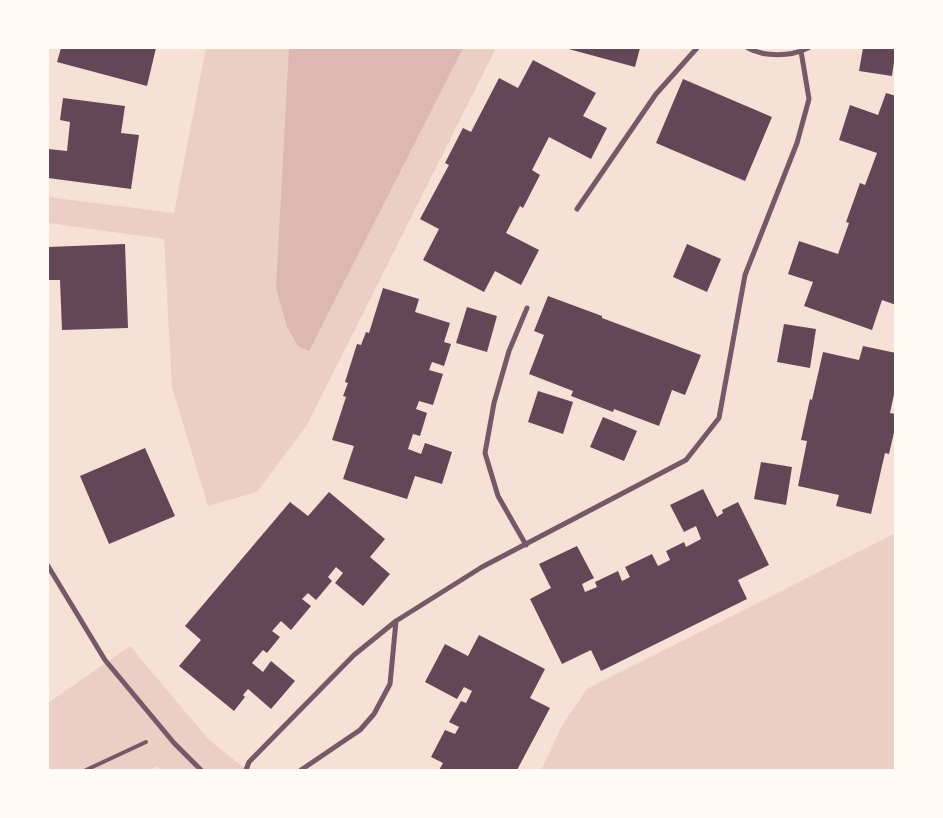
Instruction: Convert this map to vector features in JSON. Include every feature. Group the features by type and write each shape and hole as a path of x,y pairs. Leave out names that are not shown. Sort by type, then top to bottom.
{"street":[{"path":"577,209 656,94 697,48"},
{"path":"748,48 778,55 808,48"},
{"path":"246,770 249,762 354,655 396,621 482,568 686,460 719,418 745,275 796,143 809,99 801,51"},
{"path":"526,545 498,496 485,453 494,403 509,351 527,308"},
{"path":"48,566 106,660 174,742 201,770"},
{"path":"301,770 360,730 374,714 390,684 396,621"}],"lane":[{"path":"86,770 146,742"}],"shaded area":[{"path":"206,48 496,48 307,425 257,492 208,506 172,387 164,239 48,223 48,197 174,213"},
{"path":"289,48 463,48 309,351 298,346 287,327 276,288"},
{"path":"895,529 895,770 541,770 563,724 587,689 894,534"},
{"path":"130,646 209,740 247,770 162,770 157,766 151,770 48,770 48,703"}],"building":[{"path":"61,48 156,48 147,86 57,62"},
{"path":"565,48 640,48 635,67"},
{"path":"863,48 896,48 892,76 859,71"},
{"path":"533,60 596,93 583,116 607,128 591,159 549,137 532,170 540,175 523,208 520,206 506,233 539,250 521,285 495,271 484,292 423,260 439,229 420,219 449,165 445,163 463,128 471,132 499,78 518,88"},
{"path":"683,79 772,117 745,181 656,143"},
{"path":"886,93 896,96 896,305 882,300 872,330 804,306 813,282 788,274 799,241 838,254 849,223 846,222 860,183 865,185 877,153 839,140 850,105 878,115"},
{"path":"63,98 125,106 121,133 139,135 131,189 48,178 48,149 67,151 70,122 60,120"},
{"path":"125,244 128,328 62,330 60,280 48,280 48,247"},
{"path":"687,244 721,259 707,292 673,277"},
{"path":"383,288 419,299 415,312 450,323 444,342 451,344 444,366 432,362 429,370 443,374 433,405 419,401 416,409 427,413 420,436 413,434 408,449 421,454 425,443 452,452 442,484 415,476 407,499 343,479 354,446 332,440 346,397 343,396 348,383 345,382 357,344 361,345 366,332 369,333"},
{"path":"548,296 701,355 685,395 672,390 659,426 614,409 613,412 571,396 573,391 529,374 544,335 534,331"},
{"path":"467,307 497,316 487,352 456,343"},
{"path":"784,324 816,329 810,368 777,362"},
{"path":"863,346 896,353 896,385 890,413 896,414 896,424 889,454 885,453 871,514 836,506 839,495 798,486 807,441 801,440 823,352 859,360"},
{"path":"538,391 573,402 563,434 528,422"},
{"path":"603,417 637,431 624,461 590,447"},
{"path":"145,448 175,516 109,544 80,476"},
{"path":"761,462 792,467 786,505 754,499"},
{"path":"703,489 717,517 723,513 722,510 738,502 769,565 738,580 747,599 601,671 591,650 562,664 530,599 551,588 539,564 577,546 594,578 582,584 585,592 597,587 595,582 618,571 622,581 630,577 625,567 652,554 658,566 670,560 666,551 684,542 686,547 701,539 696,526 684,532 670,505"},
{"path":"329,492 385,539 370,557 390,574 363,606 335,583 343,573 336,567 328,577 332,581 316,600 308,593 302,599 311,606 291,630 281,621 272,631 280,637 267,653 263,650 252,663 263,672 271,661 295,681 271,709 248,689 243,695 245,697 234,711 179,666 201,640 185,626 290,502 308,516"},
{"path":"479,635 545,669 530,698 550,708 517,770 439,770 443,763 431,757 445,730 455,734 459,727 449,722 461,701 466,703 472,691 464,687 457,699 425,682 445,644 468,656"}]}
